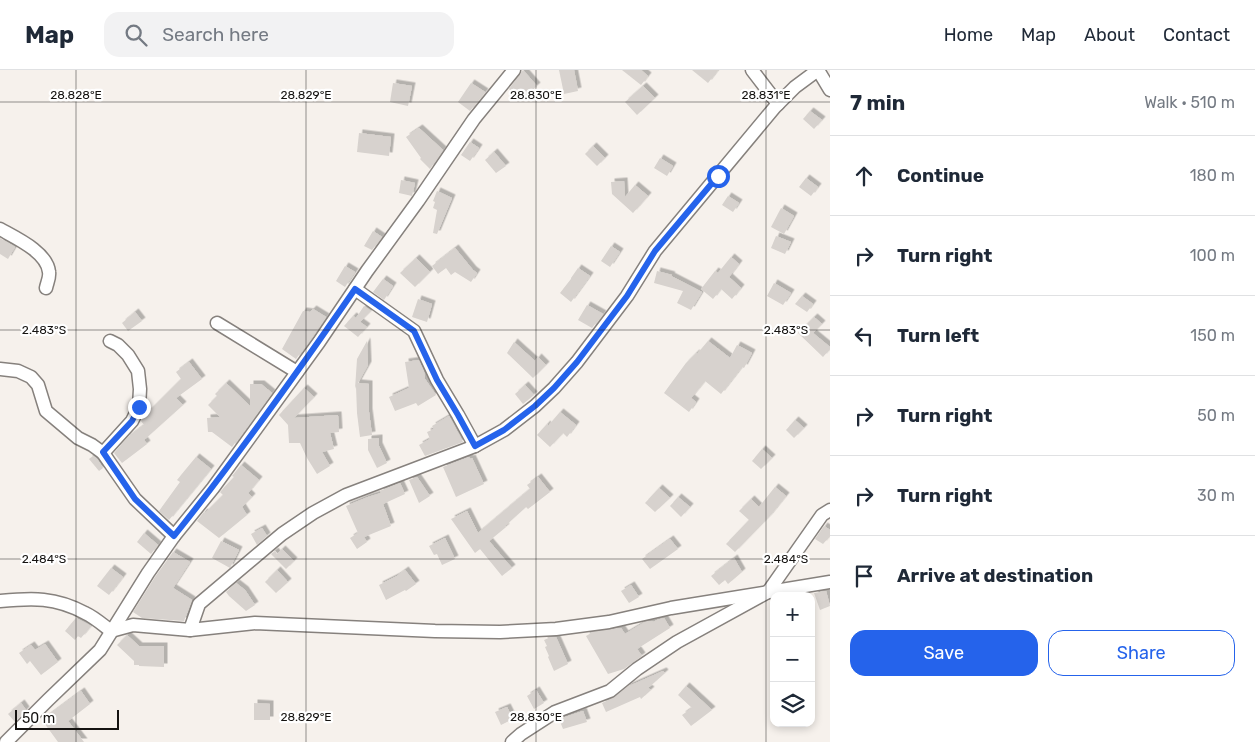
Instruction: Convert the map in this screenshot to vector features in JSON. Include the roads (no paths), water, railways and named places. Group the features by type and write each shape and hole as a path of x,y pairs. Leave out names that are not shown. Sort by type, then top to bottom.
{"street":[{"path":"6,742 100,650 148,573 174,536 213,488 297,372 474,119 514,70"},
{"path":"752,70 778,104"},
{"path":"190,630 199,604 282,534 312,513 346,495 475,446 504,430 535,406 577,362 627,296 655,251 778,104 794,87 818,70 830,90"},
{"path":"0,229 29,245 46,263 50,274 46,288"},
{"path":"355,289 414,331 437,380 475,446"},
{"path":"217,323 297,372"},
{"path":"103,452 132,421 139,407 138,371 128,355 118,345 110,341"},
{"path":"0,369 18,371 31,377 38,385 46,411 78,438 103,452 135,499 174,536"},
{"path":"512,742 521,734 556,712 610,691 637,669 677,642 768,592 822,515 830,510"},
{"path":"111,631 134,625 190,630 255,623 435,631 500,632 556,629 609,622 671,608 830,582"},
{"path":"0,601 45,599 63,603 86,613 111,631"}]}
